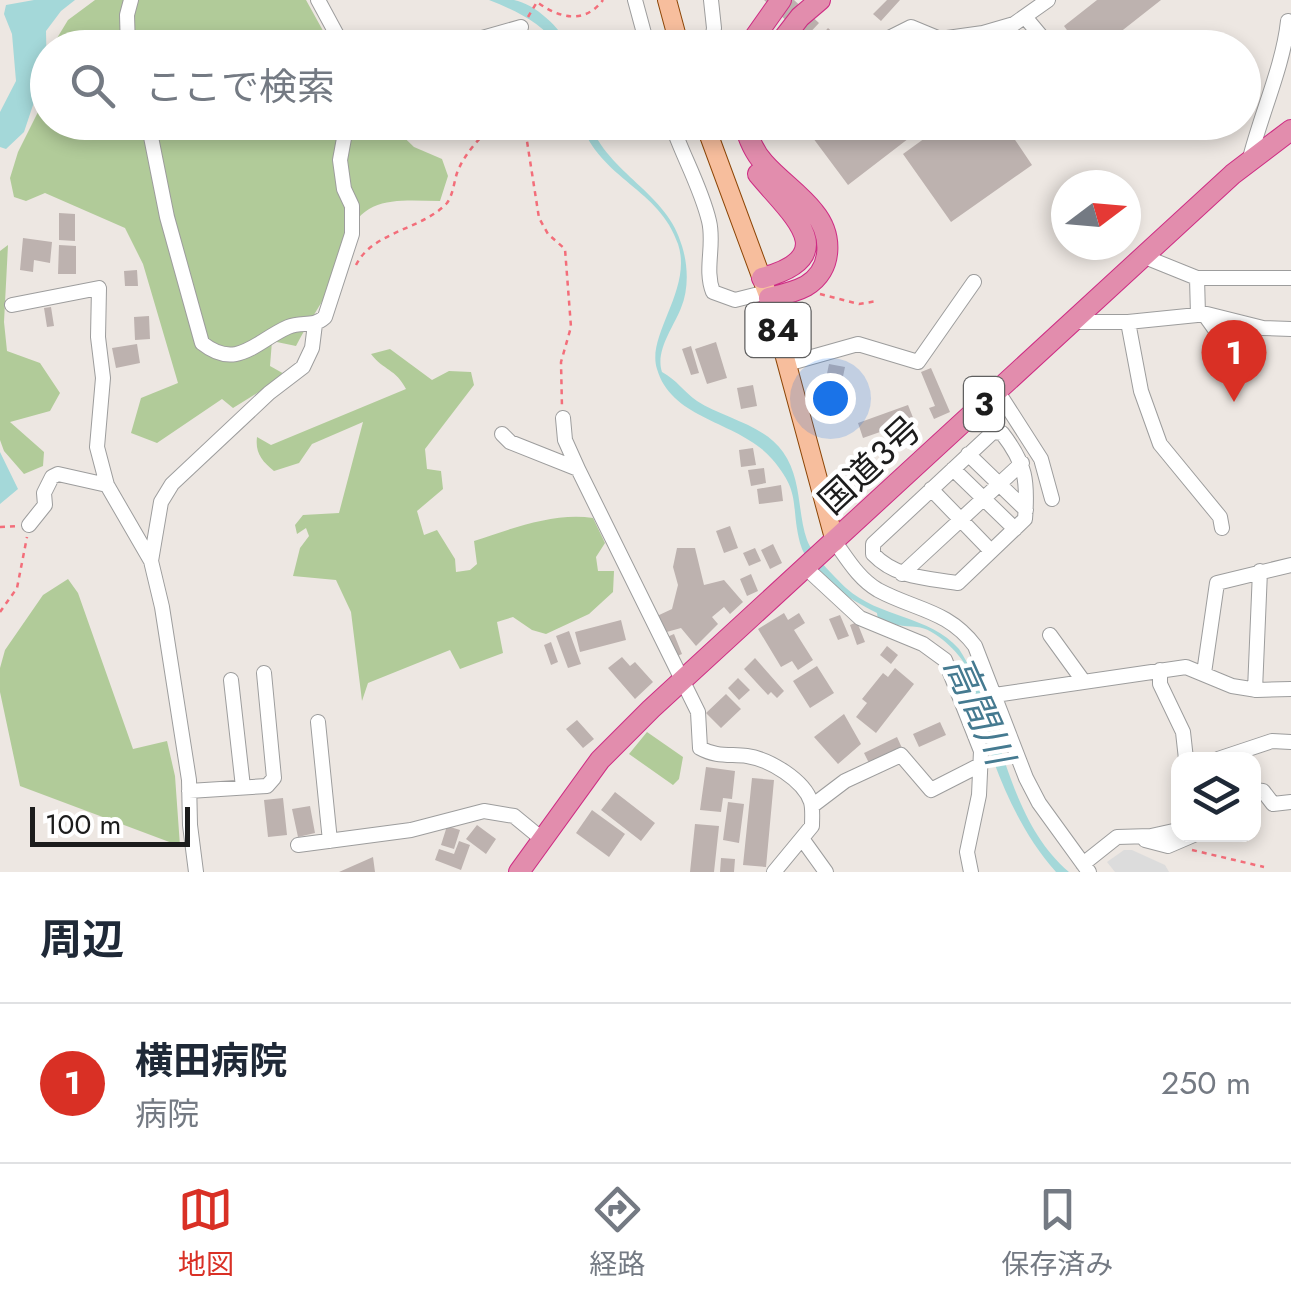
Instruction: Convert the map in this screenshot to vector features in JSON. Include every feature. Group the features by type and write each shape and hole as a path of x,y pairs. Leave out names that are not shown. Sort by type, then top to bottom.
{"highway":[{"path":"760,30 781,0"},
{"path":"790,30 820,0"},
{"name":"国道3号","path":"519,872 600,760 681,680 1248,162 1291,130"},
{"path":"739,140 746,158 806,237 800,262 766,289"},
{"path":"749,140 762,162 813,210 824,226 829,244 818,275 806,286 766,289"}],"main road":[{"path":"667,0 675,30"},
{"name":"84","path":"711,140 766,289 788,364 819,556"}],"street":[{"path":"127,30 131,0"},
{"path":"318,0 334,30"},
{"path":"634,0 643,30"},
{"path":"711,0 714,30"},
{"path":"987,30 1014,24 1048,0"},
{"path":"1025,16 1036,30"},
{"path":"1261,113 1286,44 1288,21"},
{"path":"504,30 523,24"},
{"path":"152,140 167,217 202,343 216,354 232,355 252,350 289,326 320,320"},
{"path":"150,561 160,502 172,484 269,393 303,367 312,348 352,234 352,206 344,189 340,160 344,140"},
{"path":"678,140 708,218 713,246 708,278 713,292 735,300 766,289"},
{"path":"1248,162 1254,140"},
{"path":"1145,257 1197,278 1291,278"},
{"path":"1197,278 1201,314 1234,356"},
{"path":"788,364 858,344 918,362 974,282"},
{"path":"12,305 99,288 98,337 103,378 97,447 107,486 150,561 162,607 189,791 196,872"},
{"path":"1075,322 1128,322 1201,314 1263,328 1291,329"},
{"path":"1128,322 1140,391 1160,444 1220,517 1222,528"},
{"path":"998,392 1041,458 1052,499"},
{"path":"562,418 565,440 578,470 698,712 700,748 722,756 747,756 767,762 801,786 812,806 812,826 774,872"},
{"path":"1008,440 1020,429"},
{"path":"993,432 1002,433 1008,440 1022,463 1026,520 958,583 886,568 873,554 873,544 993,432"},
{"path":"502,434 510,442 578,470"},
{"path":"968,454 1026,510"},
{"path":"902,574 1022,463"},
{"path":"953,468 964,488 984,499 996,518 1015,529"},
{"path":"29,525 45,505 44,493 52,477 58,474 107,486"},
{"path":"931,489 991,551"},
{"path":"819,556 857,574 877,590 962,628 975,646 1026,778 1039,803 1086,868 1117,836 1171,832"},
{"path":"819,556 860,618 934,650 945,660 970,710 980,751 979,795 967,852 971,872"},
{"path":"1204,673 1217,583 1291,565"},
{"path":"1255,690 1260,570"},
{"path":"1050,635 1084,682"},
{"path":"970,710 994,699 1186,666 1232,686 1291,689"},
{"path":"1160,670 1160,684 1183,732 1185,752"},
{"path":"189,791 267,786 274,778 264,673"},
{"path":"231,680 243,787"},
{"path":"318,722 330,841"},
{"path":"1241,752 1272,741 1291,742"},
{"path":"812,806 846,782 901,755 930,790 980,765"},
{"path":"1261,791 1273,804 1291,802"},
{"path":"298,846 411,830 484,811 514,816 542,839"},
{"path":"1135,835 1168,846 1177,842"},
{"path":"803,840 826,872"}],"path":[{"path":"523,24 537,2 558,16 577,16 603,0"},
{"path":"356,266 363,250 428,218 449,200 458,169 478,140"},
{"path":"527,140 539,218 548,234 565,249 569,280 571,326 561,362 562,418"},
{"path":"806,298 820,294 859,304 877,302"},
{"path":"0,527 29,525 17,588 0,612"},
{"path":"1168,846 1264,867"}],"green space":[{"path":"95,0 306,0 323,30 62,30 68,20"},
{"path":"30,128 30,140 407,140 442,159 448,176 440,201 384,203 362,214 347,239 335,279 296,346 272,341 270,366 286,375 233,408 222,399 157,443 131,433 141,398 178,383 143,264 125,228 45,193 26,201 14,197 10,178"},
{"path":"8,245 4,322 7,351 40,363 60,393 50,411 10,422 44,452 43,466 24,474 4,451 0,440 0,251"},
{"path":"390,349 432,380 449,371 471,372 474,385 425,449 427,469 441,471 443,489 417,511 424,535 437,530 455,559 456,572 470,570 477,564 474,541 548,519 593,518 605,543 596,557 598,571 614,571 613,592 589,614 546,634 513,617 497,622 503,653 460,669 450,650 368,683 362,701 351,612 336,580 293,576 300,548 309,536 306,528 297,534 295,525 303,515 339,513 363,422 312,444 299,463 274,471 260,456 257,437 271,445 406,389 371,354"},
{"path":"68,579 78,593 133,749 167,741 175,776 180,846 20,786 0,692 0,668 5,650 43,595"},
{"path":"647,732 683,757 679,779 673,785 629,754"}],"shaded area":[{"path":"1124,850 1165,865 1169,872 1115,872 1107,862"}],"water":[{"path":"75,0 47,30 30,30 30,114 24,132 6,149 0,147 0,112 16,81 12,34 4,14 6,5"},
{"path":"489,0 514,0 530,6 558,30 544,30"},
{"name":"高間川","path":"598,140 664,211 682,246 685,293 663,348 662,372 697,401 755,428 783,452 793,473 810,546 846,588 873,605 933,629 959,649 985,704 1030,823 1069,872 1056,872 1024,828 1001,780 966,678 967,668 959,655 924,628 878,620 877,613 821,576 805,555 788,481 772,459 743,436 677,400 665,386 655,356 679,278 678,244 658,210 590,142"},
{"path":"0,452 18,489 0,504"}],"building":[{"path":"764,0 794,0 819,23 812,30 796,30"},
{"path":"887,0 900,0 881,21 873,14"},
{"path":"1097,0 1161,0 1123,30 1067,30 1064,26"},
{"path":"814,140 907,140 848,185"},
{"path":"922,140 1015,140 1032,165 951,222 903,154"},
{"path":"59,213 75,214 75,241 59,240"},
{"path":"23,238 52,242 50,263 34,260 33,272 20,270"},
{"path":"59,245 76,246 76,274 58,274"},
{"path":"137,270 138,286 125,286 124,271"},
{"path":"51,307 54,326 47,327 44,308"},
{"path":"149,316 150,339 135,340 134,317"},
{"path":"716,342 727,378 707,384 695,349"},
{"path":"137,344 140,363 116,368 112,348"},
{"path":"691,346 699,373 691,375 682,349"},
{"path":"829,364 845,367 840,391 824,388"},
{"path":"931,368 950,412 934,419 929,408 935,406 921,372"},
{"path":"753,385 757,406 741,409 737,388"},
{"path":"908,405 914,420 863,438 858,423"},
{"path":"753,448 756,465 741,467 739,450"},
{"path":"764,468 766,483 751,486 748,470"},
{"path":"781,485 783,501 759,504 757,489"},
{"path":"730,526 738,548 724,553 716,531"},
{"path":"773,544 782,563 770,569 761,550"},
{"path":"677,548 695,548 704,585 724,580 743,602 730,614 724,607 712,617 718,624 696,646 681,628 663,633 657,616 672,609 678,585 673,567"},
{"path":"755,548 761,561 749,566 743,553"},
{"path":"751,574 758,591 747,596 740,579"},
{"path":"784,613 788,620 799,613 805,623 794,630 813,660 798,670 792,661 781,667 758,629"},
{"path":"840,615 849,636 838,640 829,619"},
{"path":"621,620 626,640 580,652 575,632"},
{"path":"857,622 865,642 857,645 850,625"},
{"path":"569,631 581,664 568,668 556,636"},
{"path":"674,634 682,654 675,657 667,637"},
{"path":"551,642 558,662 551,665 544,645"},
{"path":"887,646 898,655 891,664 880,655"},
{"path":"622,657 630,666 635,662 653,682 635,699 608,668"},
{"path":"755,658 784,691 777,698 771,692 768,695 744,669"},
{"path":"817,666 834,693 810,708 793,681"},
{"path":"895,668 914,684 876,733 856,717 867,703 862,699 883,673 888,677"},
{"path":"738,678 750,690 739,700 728,688"},
{"path":"726,694 741,709 721,728 706,713"},
{"path":"844,714 861,744 838,764 814,737"},
{"path":"577,720 594,739 583,748 566,729"},
{"path":"940,722 946,735 919,747 913,734"},
{"path":"897,737 902,748 869,763 864,753"},
{"path":"706,767 735,771 732,799 723,798 721,812 700,810"},
{"path":"752,778 774,780 766,867 743,865"},
{"path":"615,792 655,823 641,841 601,810"},
{"path":"283,798 287,835 268,837 264,800"},
{"path":"728,802 744,804 739,843 723,840"},
{"path":"310,806 315,833 298,837 292,809"},
{"path":"592,810 625,834 609,857 576,833"},
{"path":"695,824 719,826 714,872 690,872"},
{"path":"477,825 496,839 486,854 466,839"},
{"path":"447,826 460,830 454,849 441,845"},
{"path":"459,841 470,845 461,870 435,860 439,849 454,854"},
{"path":"373,857 375,872 339,872"},
{"path":"721,858 735,859 734,872 720,872"}],"place":[{"name":"横田病院","path":"1234,402"}]}
